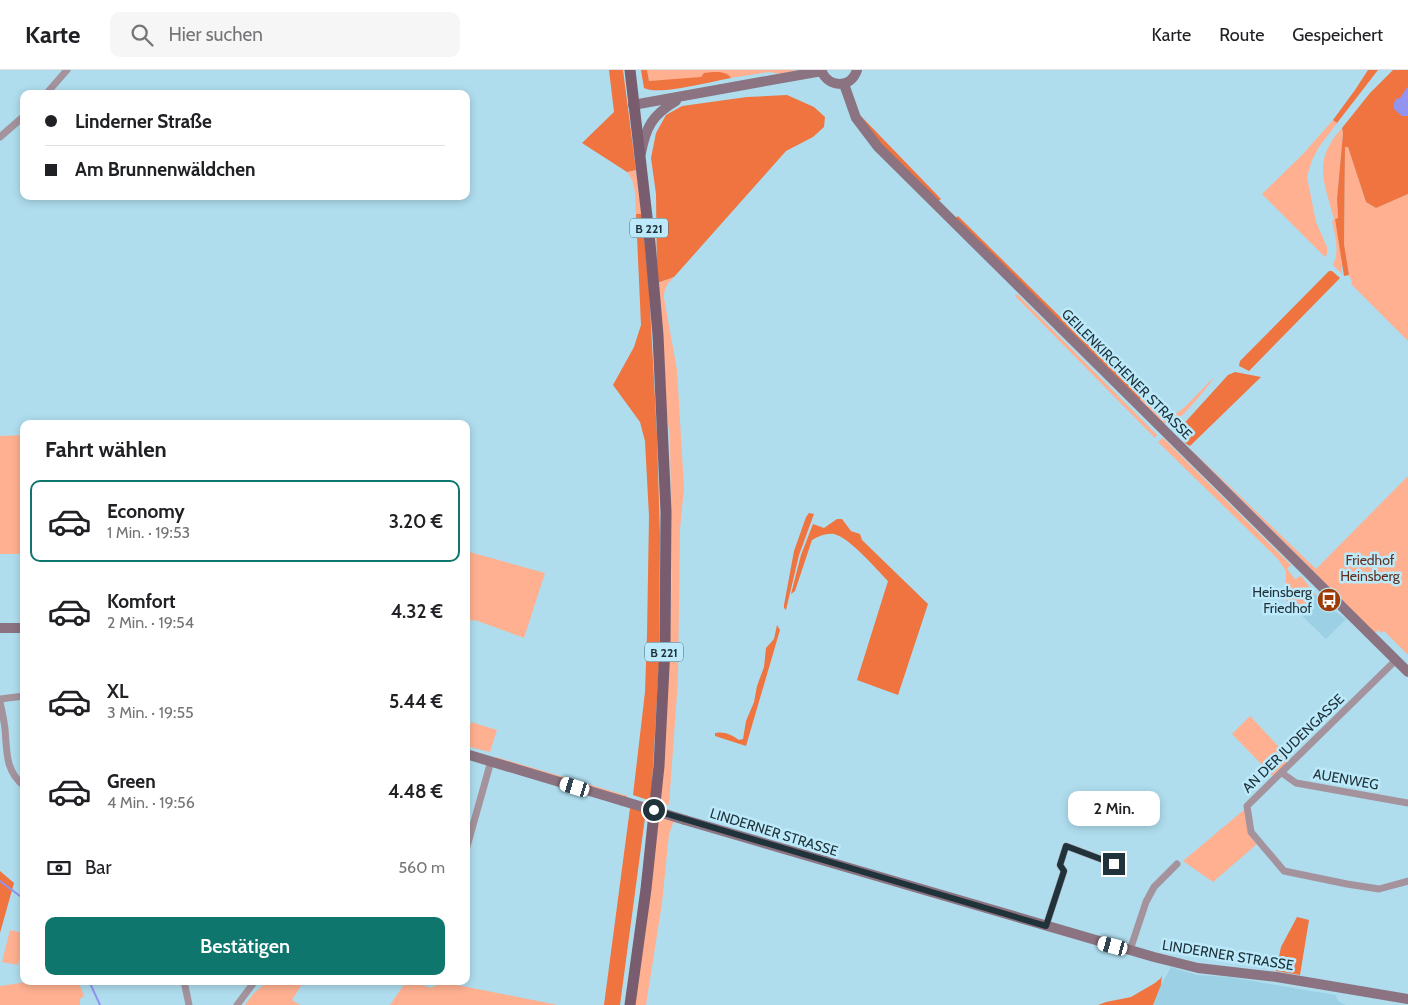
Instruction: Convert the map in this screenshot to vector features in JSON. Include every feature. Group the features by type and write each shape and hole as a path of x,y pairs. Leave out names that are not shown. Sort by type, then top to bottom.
{"main road":[{"name":"B 221","path":"630,70 650,243 663,418 666,512 659,766 646,889 630,1005"},
{"path":"633,105 822,71 828,81 835,84 844,84 851,80 858,70"},
{"name":"GEILENKIRCHENER STRASSE","path":"844,84 856,118 882,152 1408,672"},
{"path":"640,160 647,128 655,116 665,107 683,97"},
{"path":"0,628 20,628"},
{"name":"LINDERNER STRASSE","path":"470,755 1046,926 1198,968 1286,979 1408,999"}],"street":[{"path":"50,90 67,70"},
{"path":"0,138 20,120"},
{"name":"AN DER JUDENGASSE","path":"1396,660 1247,806 1251,832 1281,869 1291,874 1379,889 1408,880"},
{"path":"20,697 0,700 5,729 6,756 17,781 20,783"},
{"path":"470,836 491,762"},
{"path":"0,764 9,765"},
{"name":"AUENWEG","path":"1282,773 1296,782 1408,802"},
{"path":"1046,926 1064,871 1060,865 1066,846 1114,864"},
{"path":"1130,950 1146,902 1154,887 1177,864"},
{"path":"185,985 190,1005"},
{"path":"238,1005 252,985"}],"shaded area":[{"path":"609,70 623,70 636,170 627,172 582,143 614,112"},
{"path":"641,70 647,70 649,81 701,77 704,73 716,72 729,75 731,78 673,89 651,90 644,88"},
{"path":"1368,70 1378,70 1337,123 1333,120"},
{"path":"1393,70 1408,70 1408,194 1376,208 1366,202 1348,147 1345,147 1344,244 1349,275 1344,276 1335,219 1338,218 1337,199 1342,128 1370,93"},
{"path":"787,95 814,107 825,117 824,127 813,137 786,151 674,277 657,283 656,194 651,158 656,133 666,115 682,106 747,97"},
{"path":"858,113 941,199 937,202 878,144"},
{"path":"636,214 642,214 649,288 660,535 659,664 651,801 633,795 645,692 647,635 649,516 645,441 640,422 613,385 634,347 641,325"},
{"path":"958,216 1142,398 1138,400 955,219"},
{"path":"1329,271 1332,271 1340,278 1249,371 1239,366 1240,361"},
{"path":"1235,372 1261,377 1190,446 1185,443 1179,429 1228,375"},
{"path":"809,513 814,514 799,555 786,610 784,605 794,551"},
{"path":"837,519 842,519 851,531 860,534 862,540 928,604 898,695 857,680 888,581 862,554 840,536 834,534 823,535 812,540 795,591 791,594 801,555 813,524 824,528"},
{"path":"1315,594 1346,619 1326,639 1298,612"},
{"path":"777,625 780,630 746,746 715,736 715,733 725,733 739,740 743,739 746,721 754,702 757,686 764,667 766,648 774,639"},
{"path":"630,808 646,810 620,1005 604,1005"},
{"path":"0,871 14,883 0,933"},
{"path":"1297,917 1309,920 1300,975 1276,971 1281,947"},
{"path":"1171,967 1197,975 1229,977 1336,995 1338,1001 1346,1005 1153,1005"},
{"path":"1162,975 1161,985 1153,1005 1098,1005 1131,997 1155,983"}],"green space":[{"path":"647,70 797,70 781,74 769,72 731,78 649,81"},
{"path":"1333,120 1337,123 1319,147 1312,160 1307,177 1316,222 1327,247 1325,257 1262,194 1303,154"},
{"path":"1342,128 1337,199 1338,218 1335,219 1342,274 1333,265 1337,248 1332,221 1334,220 1324,183 1323,162 1332,140"},
{"path":"1345,147 1348,147 1366,202 1376,208 1408,194 1408,341 1351,284 1344,244"},
{"path":"636,170 642,214 636,214 634,186 627,172"},
{"path":"674,277 666,286 664,298 677,370 684,488 680,529 678,680 669,805 658,802 666,723 672,577 670,439 663,382 657,283"},
{"path":"1017,294 1157,435 1155,438 1015,296"},
{"path":"1214,378 1186,412 1168,424 1157,418 1138,400 1142,398 1167,421 1186,406"},
{"path":"20,435 20,554 0,554 0,436"},
{"path":"1163,438 1291,565 1287,569 1295,579 1301,576 1315,594 1298,612 1286,600 1286,571 1277,558 1158,442"},
{"name":"Friedhof Heinsberg","path":"1185,443 1316,569 1408,476 1408,655 1384,631 1381,633 1378,630 1375,633"},
{"path":"470,552 545,573 524,638 475,620 470,621"},
{"path":"1250,716 1291,760 1274,777 1232,734"},
{"path":"471,722 497,730 490,752 470,747"},
{"path":"496,757 628,796 626,798 497,760"},
{"path":"1245,809 1249,833 1257,844 1213,882 1183,861"},
{"path":"657,813 674,821 669,834 662,903 646,1005 632,1005"},
{"path":"10,930 20,932 18,965 2,962"},
{"path":"20,983 20,985 80,985 84,996 80,999 80,1005 0,1005 0,986"},
{"path":"263,985 301,985 292,1000 300,1005 245,1005 253,994"},
{"path":"422,985 431,988 436,985 457,985 558,1005 390,1005 403,986"}],"water":[{"path":"1408,86 1408,116 1402,116 1394,109 1394,103"}],"waterway":[{"path":"0,881 20,896"},
{"path":"91,985 100,1005"}],"place":[{"name":"Heinsberg Friedhof","path":"1329,600"}],"route":[{"path":"654,810 1000,914 1046,926 1064,871 1060,865 1066,846 1114,864"}]}
